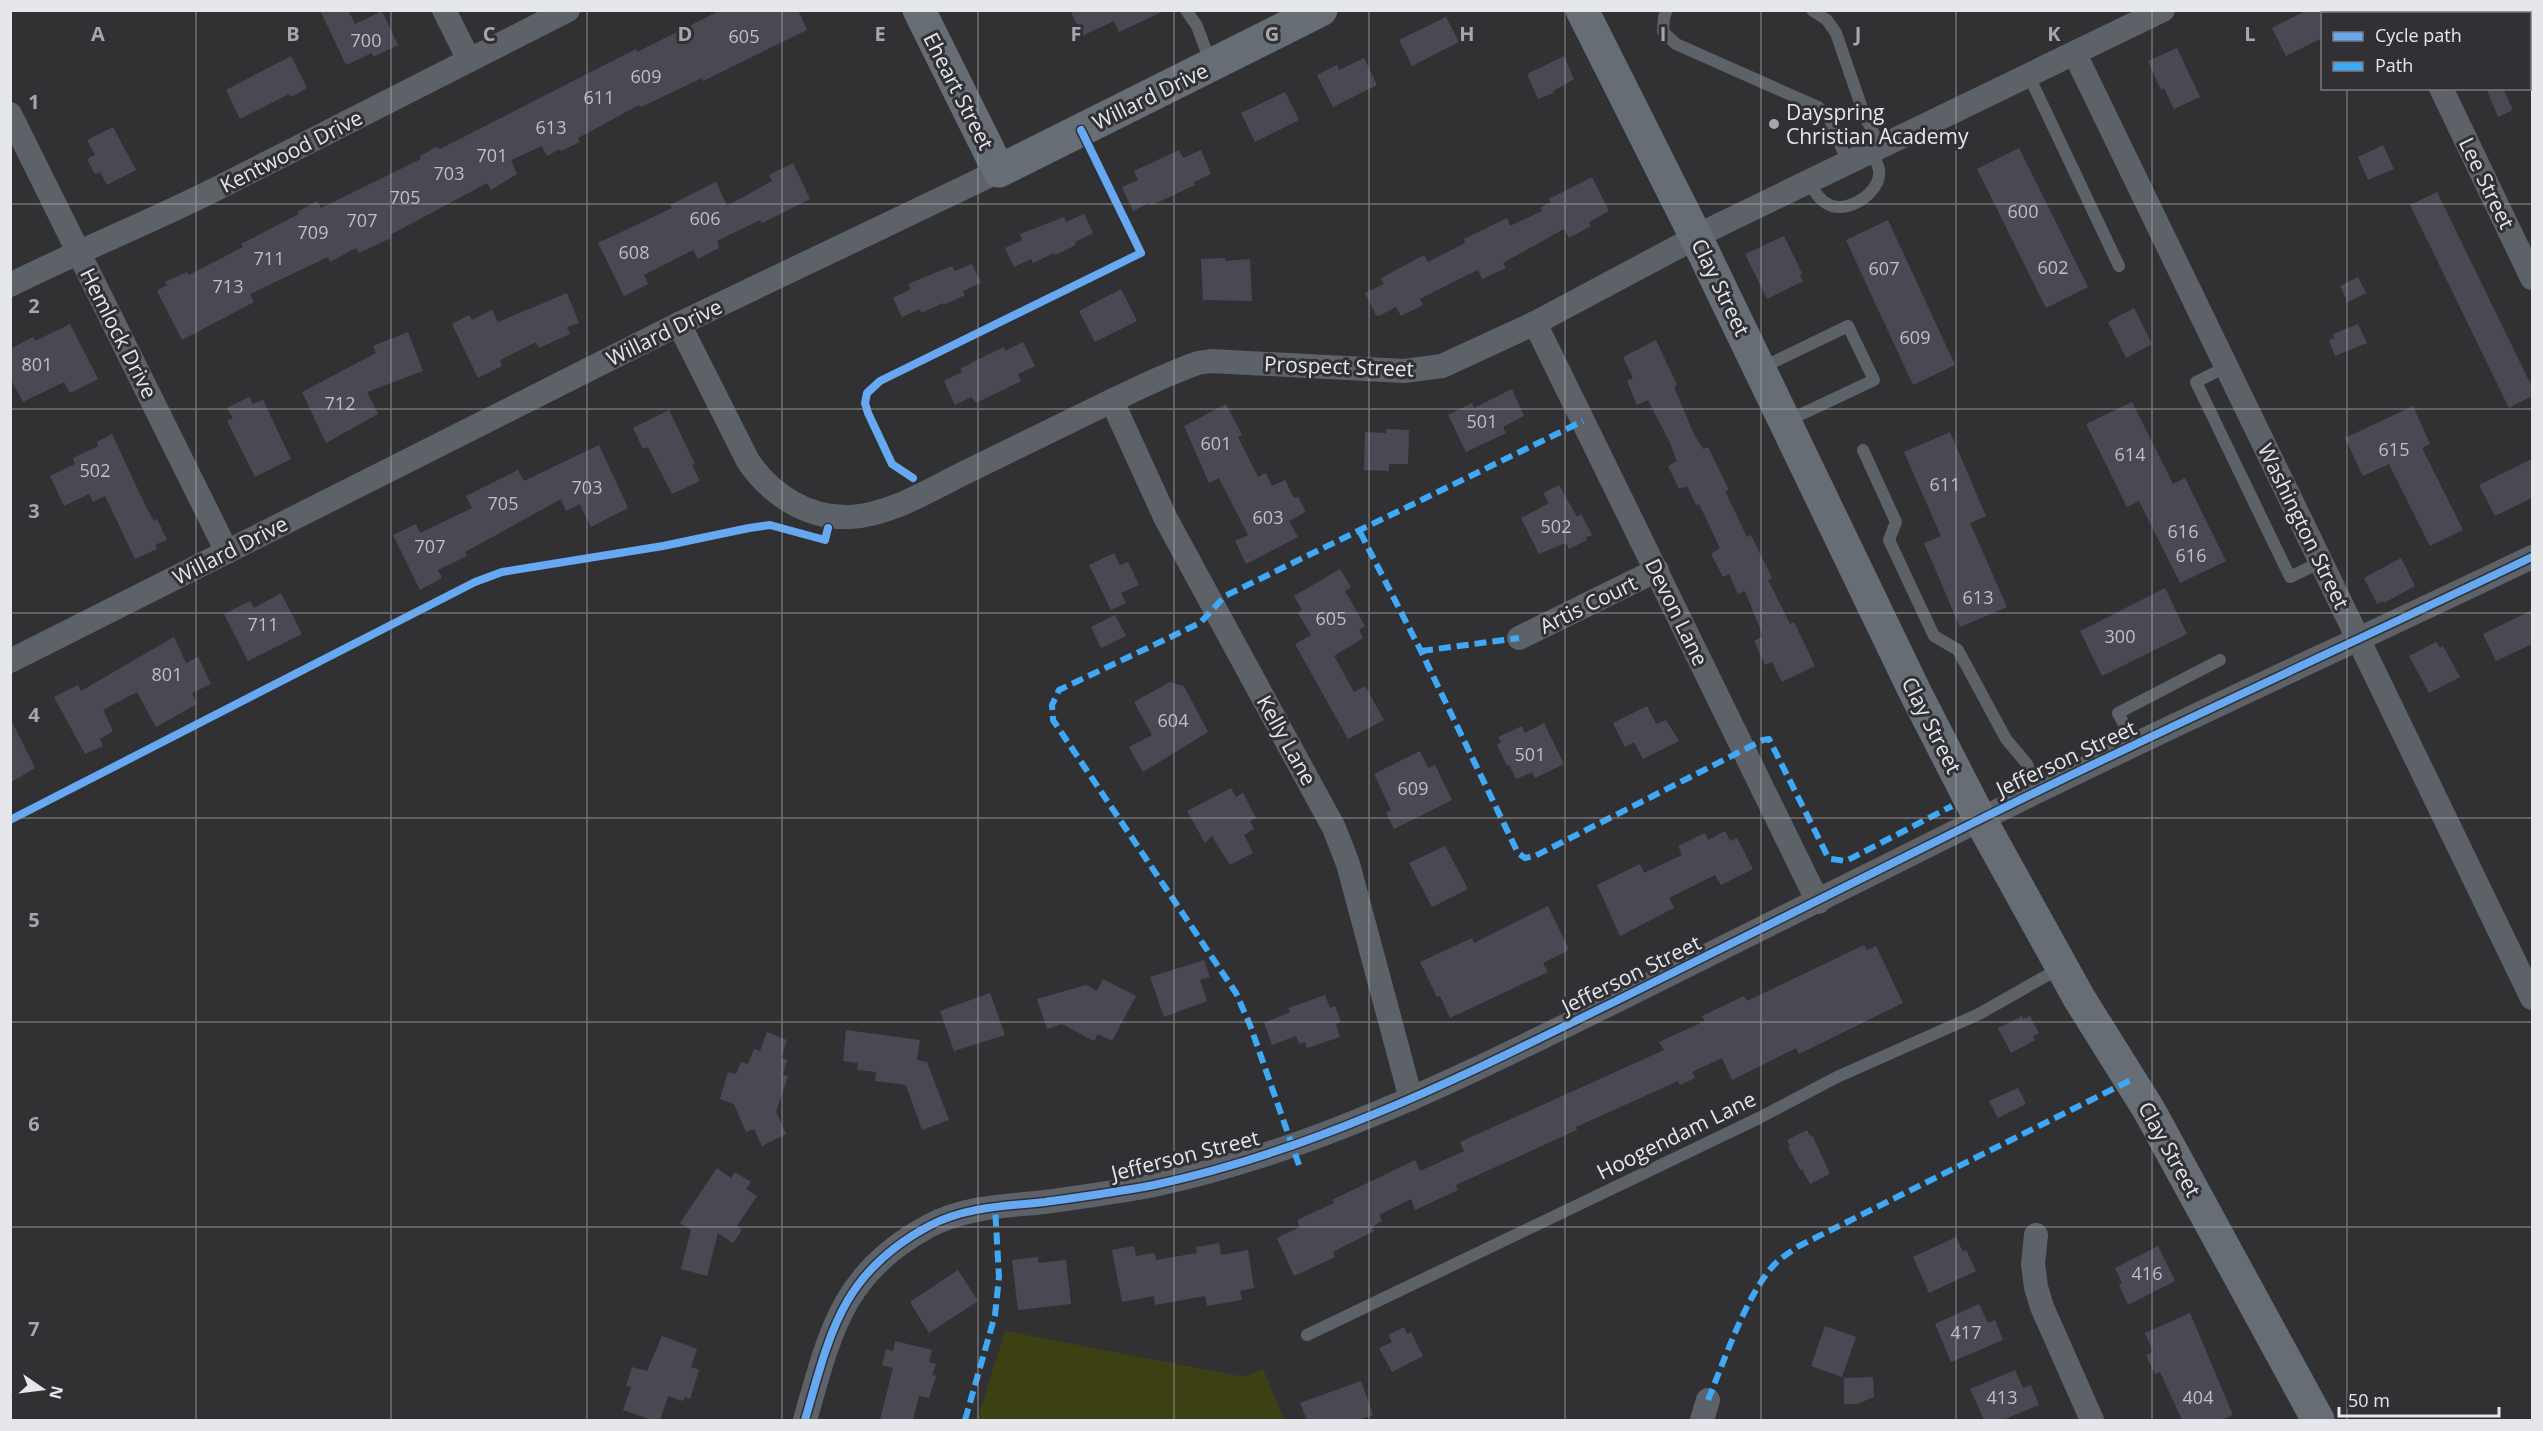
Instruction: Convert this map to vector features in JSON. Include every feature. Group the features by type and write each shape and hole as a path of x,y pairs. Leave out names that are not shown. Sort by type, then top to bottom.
{"street":[{"path":"444,10 469,60"},
{"name":"Kentwood Drive","path":"10,285 77,251 118,235 215,189 568,10"},
{"name":"Eheart Street","path":"919,10 999,171"},
{"name":"Willard Drive","path":"10,661 679,324 999,171 1321,10"},
{"name":"Clay Street","path":"1582,10 1760,368 1915,692 1980,819 2061,968 2149,1110 2318,1420"},
{"name":"Prospect Street","path":"679,324 748,461 760,479 793,504 830,516 852,517 884,510 1182,368 1211,361 1404,371 1423,370 1463,357 1535,323 1696,237 2163,10"},
{"name":"Washington Street","path":"2074,54 2532,998"},
{"name":"Lee Street","path":"2442,90 2532,278"},
{"name":"Hemlock Drive","path":"10,114 227,552"},
{"name":"Devon Lane","path":"1535,323 1818,902"},
{"name":"Kelly Lane","path":"1112,401 1166,519 1334,828 1348,864 1411,1098"},
{"name":"Jefferson Street","path":"806,1420 831,1335 846,1300 869,1268 899,1244 932,1224 983,1209 1076,1198 1153,1185 1232,1165 1293,1145 1411,1098 1536,1040 1818,902 1980,819 2532,557"},
{"name":"Artis Court","path":"1519,638 1657,570"},
{"path":"2036,1235 2033,1264 2042,1307 2092,1420"}],"lane":[{"path":"1186,10 1197,26 1212,65"},
{"path":"1667,10 1663,32 1676,44 1818,107 1829,118 1848,163"},
{"path":"1809,182 1817,197 1834,207 1846,206 1868,196 1878,183 1879,170 1876,149 1836,33 1827,20 1812,10"},
{"path":"2029,76 2119,266"},
{"path":"1760,368 1848,326 1874,380 1786,422"},
{"path":"2226,367 2196,382 2285,567 2290,577 2321,562"},
{"path":"1863,450 1896,522 1889,540 1934,636 1958,650 2006,739 2027,764 2038,792"},
{"path":"2135,746 2118,713 2220,660"},
{"name":"Hoogendam Lane","path":"1307,1335 1759,1118 1837,1077 1979,1014 2061,968"}],"green space":[{"path":"1005,1331 1244,1377 1263,1369 1284,1420 977,1420"}],"building":[{"path":"320,10 348,10 355,24 382,11 398,45 373,57 372,53 346,65"},
{"path":"721,10 798,10 807,30 703,81 702,78 641,107 639,105 578,138 580,142 561,151 560,149 547,156 542,146 511,160 517,174 491,190 487,183 390,235 391,238 359,253 356,248 330,262 328,257 250,294 254,302 182,340 157,291 167,285 165,282 187,272 189,275 243,247 241,244 299,214 297,212 317,201 321,208 421,159 420,156 436,147 440,149 636,49 637,52"},
{"path":"1070,10 1166,10 1119,32 1114,21 1082,36"},
{"path":"2307,10 2322,10 2321,38 2286,56 2272,28"},
{"path":"1446,17 1459,42 1412,66 1399,40"},
{"path":"2177,48 2200,97 2174,109 2164,88 2161,90 2148,61"},
{"path":"291,56 307,88 291,97 289,94 240,119 226,90"},
{"path":"1564,56 1574,79 1553,91 1554,93 1538,99 1527,74"},
{"path":"1364,58 1377,85 1333,107 1317,75 1337,65 1339,70"},
{"path":"2487,90 2504,90 2513,110 2498,117"},
{"path":"1285,92 1299,120 1255,142 1241,113"},
{"path":"113,127 136,170 107,185 100,172 95,174 87,159 95,155 87,140"},
{"path":"2383,145 2394,169 2368,180 2358,157"},
{"path":"2019,148 2088,287 2046,308 1977,169"},
{"path":"1179,150 1183,158 1201,150 1211,174 1194,182 1195,185 1150,206 1149,203 1133,211 1122,187 1138,180 1134,171"},
{"path":"793,163 810,199 762,223 760,220 717,241 719,248 698,259 693,250 644,275 648,284 624,296 598,243 672,208 670,205 716,182 727,206 772,181 769,175"},
{"path":"1592,177 1609,211 1589,222 1591,226 1569,238 1564,229 1503,263 1506,268 1482,279 1478,270 1420,299 1423,305 1401,316 1396,307 1379,316 1376,315 1365,293 1384,284 1381,278 1424,255 1428,262 1465,243 1464,239 1507,218 1510,226 1542,211 1540,208 1551,202 1549,199"},
{"path":"2437,192 2532,387 2532,396 2509,408 2410,205"},
{"path":"1084,214 1093,233 1075,242 1076,245 1055,255 1054,253 1033,263 1031,259 1014,267 1005,248 1022,240 1020,234 1064,217 1066,222"},
{"path":"1888,220 1955,365 1913,385 1846,240"},
{"path":"1784,236 1802,273 1800,275 1803,281 1767,299 1745,254"},
{"path":"1225,258 1225,261 1250,259 1252,301 1203,300 1201,259"},
{"path":"972,264 981,283 963,291 965,295 944,305 943,303 921,313 920,309 902,317 893,298 911,289 908,284 952,266 955,271"},
{"path":"2358,277 2366,293 2348,302 2340,286"},
{"path":"1121,289 1137,321 1095,342 1079,311"},
{"path":"567,293 579,323 567,327 570,334 539,348 536,342 500,360 502,366 478,378 452,324 469,315 472,320 492,310 498,322"},
{"path":"2134,308 2152,344 2126,358 2108,322"},
{"path":"70,324 98,379 70,393 64,382 23,402 10,378 10,349 33,337 35,341"},
{"path":"2358,324 2367,343 2335,356 2329,340 2334,338 2333,334"},
{"path":"408,332 423,371 367,392 378,414 326,443 302,392 376,353 373,346"},
{"path":"1656,340 1677,385 1674,387 1693,432 1703,449 1708,447 1729,490 1725,491 1747,537 1751,535 1772,578 1768,580 1790,624 1794,622 1815,666 1782,682 1772,662 1765,665 1754,641 1763,636 1745,591 1738,594 1729,574 1723,577 1711,554 1720,548 1699,504 1696,505 1687,486 1679,489 1668,466 1677,461 1648,400 1637,405 1627,381 1633,378 1623,357"},
{"path":"1023,342 1035,366 1018,374 1021,381 976,403 971,397 955,405 944,381 962,372 960,369 979,359 1004,347 1005,351"},
{"path":"1512,389 1524,416 1503,427 1506,433 1466,452 1448,415 1472,403 1474,408"},
{"path":"249,397 253,404 263,400 291,459 255,477 227,421 233,418 227,408"},
{"path":"2132,402 2173,484 2185,478 2226,561 2180,583 2139,501 2127,507 2086,424"},
{"path":"1226,404 1242,435 1238,437 1258,477 1266,473 1272,486 1285,480 1294,498 1298,497 1306,512 1289,521 1298,537 1246,564 1235,541 1248,535 1219,478 1209,483 1184,426"},
{"path":"2413,406 2430,444 2422,448 2463,530 2430,546 2389,464 2363,476 2345,438"},
{"path":"669,410 695,464 692,465 700,481 672,494 648,447 643,449 633,428"},
{"path":"1386,429 1409,430 1408,464 1389,464 1389,471 1364,470 1365,432 1386,433"},
{"path":"1950,432 1986,516 1970,523 2007,607 1960,627 1924,543 1941,536 1904,452"},
{"path":"112,434 146,507 154,521 157,519 167,540 155,545 157,549 135,559 105,496 93,502 89,494 64,506 50,476 75,464 73,458 98,446 97,442"},
{"path":"599,445 628,508 591,527 580,504 566,511 561,499 465,552 467,556 438,570 442,578 420,590 393,535 416,524 420,533 472,508 466,496 518,470 524,481"},
{"path":"2532,459 2532,498 2495,516 2479,485"},
{"path":"1559,485 1577,517 1581,514 1592,535 1569,549 1566,543 1539,554 1521,518 1549,503 1543,493"},
{"path":"1114,553 1120,565 1128,562 1139,585 1121,593 1126,603 1111,610 1089,565"},
{"path":"2401,558 2415,586 2384,603 2383,601 2377,604 2364,578"},
{"path":"1340,569 1351,587 1345,591 1365,626 1359,630 1363,638 1334,656 1354,692 1365,686 1384,720 1348,739 1295,644 1311,635 1298,613 1302,610 1294,596"},
{"path":"2165,588 2187,634 2102,676 2080,631"},
{"path":"281,593 302,634 248,661 224,614 250,601 254,608"},
{"path":"2532,610 2532,644 2496,661 2483,634"},
{"path":"1115,615 1126,636 1101,648 1091,627"},
{"path":"174,637 186,663 198,657 211,684 192,693 197,704 156,727 137,692 103,710 113,731 100,739 103,746 85,754 54,697 78,685 81,691"},
{"path":"2436,642 2440,648 2443,646 2460,677 2429,693 2409,656"},
{"path":"1170,682 1184,686 1208,732 1143,772 1129,747 1152,735 1134,702"},
{"path":"1647,706 1656,724 1666,720 1679,741 1643,759 1634,742 1625,747 1613,723"},
{"path":"10,718 35,768 10,783"},
{"path":"1544,723 1564,764 1535,778 1532,772 1516,779 1497,745 1501,742 1498,737 1522,726 1525,733"},
{"path":"1420,751 1428,768 1435,765 1452,800 1394,829 1386,812 1391,810 1374,774"},
{"path":"1231,788 1236,797 1243,793 1256,818 1250,821 1254,829 1244,835 1253,853 1230,865 1212,836 1205,843 1187,811"},
{"path":"1725,831 1730,841 1737,838 1753,869 1721,885 1715,875 1669,898 1674,908 1620,936 1597,885 1640,864 1644,873 1682,855 1678,846 1705,833 1708,840"},
{"path":"1445,846 1468,889 1432,907 1409,863"},
{"path":"1548,906 1569,950 1543,963 1548,972 1450,1018 1420,962 1472,938 1474,943"},
{"path":"1864,945 1867,950 1876,946 1903,1003 1799,1054 1796,1048 1732,1080 1722,1058 1692,1072 1695,1078 1680,1085 1678,1081 1576,1127 1577,1130 1456,1185 1458,1190 1415,1210 1411,1199 1379,1215 1382,1221 1372,1227 1374,1231 1333,1252 1335,1257 1294,1276 1277,1238 1300,1227 1297,1220 1334,1203 1332,1200 1415,1160 1420,1171 1464,1151 1460,1142 1664,1050 1659,1042 1705,1021 1702,1016 1744,996 1747,1001"},
{"path":"1204,960 1210,977 1200,980 1207,1001 1164,1017 1150,977"},
{"path":"1103,979 1136,996 1112,1041 1098,1034 1094,1041 1062,1024 1047,1029 1037,999 1086,985 1097,991"},
{"path":"990,993 1005,1035 954,1051 940,1011"},
{"path":"1325,995 1330,1008 1335,1006 1341,1022 1336,1024 1340,1037 1307,1048 1305,1042 1299,1044 1296,1036 1272,1045 1264,1023 1290,1012 1288,1008"},
{"path":"2022,1016 2023,1019 2030,1016 2039,1033 2033,1036 2035,1040 2011,1053 1998,1028"},
{"path":"846,1030 920,1040 917,1060 927,1062 949,1120 922,1130 906,1085 875,1081 876,1072 857,1070 858,1063 843,1061"},
{"path":"767,1032 787,1040 781,1058 787,1060 783,1075 788,1076 776,1112 786,1134 762,1146 754,1129 746,1132 734,1104 720,1099 728,1072 736,1074 741,1062 748,1064 754,1049 760,1051"},
{"path":"2018,1088 2026,1104 1998,1118 1989,1101"},
{"path":"1807,1130 1810,1136 1812,1135 1830,1174 1810,1184 1802,1169 1800,1170 1788,1147 1790,1146 1787,1140"},
{"path":"717,1168 731,1178 735,1172 751,1182 746,1189 757,1196 737,1226 742,1230 733,1243 718,1233 707,1276 681,1269 691,1230 680,1223"},
{"path":"1956,1237 1963,1252 1966,1250 1976,1271 1929,1293 1913,1257"},
{"path":"1219,1243 1221,1255 1248,1250 1254,1288 1240,1291 1242,1300 1207,1306 1205,1296 1155,1305 1154,1296 1122,1302 1112,1250 1134,1246 1136,1256 1155,1253 1156,1260 1197,1253 1196,1247"},
{"path":"2158,1246 2175,1281 2128,1305 2119,1285 2122,1283 2115,1268"},
{"path":"1038,1257 1038,1263 1066,1260 1071,1304 1018,1310 1012,1260"},
{"path":"958,1270 978,1301 929,1333 910,1302"},
{"path":"1979,1304 1988,1323 1995,1320 2003,1340 1951,1362 1935,1324"},
{"path":"2190,1313 2233,1415 2220,1420 2182,1420 2160,1372 2155,1374 2146,1355 2153,1352 2145,1333"},
{"path":"1825,1326 1856,1337 1842,1377 1811,1366"},
{"path":"1404,1327 1407,1334 1411,1332 1423,1356 1392,1372 1379,1348 1392,1342 1388,1335"},
{"path":"662,1336 697,1349 691,1367 699,1370 690,1399 685,1397 683,1401 668,1396 660,1420 652,1420 623,1410 631,1387 626,1386 632,1367 647,1371"},
{"path":"895,1341 932,1350 929,1362 936,1364 932,1375 936,1376 929,1398 919,1396 913,1420 880,1420 893,1368 882,1365 886,1349 893,1351"},
{"path":"2015,1370 2023,1388 2031,1385 2039,1405 2003,1420 1984,1420 1970,1389"},
{"path":"1873,1377 1874,1397 1857,1404 1844,1404 1844,1378"},
{"path":"1361,1381 1373,1415 1358,1420 1307,1420 1300,1403"}],"marked path":[{"path":"1299,1165 1250,1025 1236,993 1053,720 1052,705 1059,690 1200,623 1225,596 1583,421"},
{"path":"1360,532 1421,651 1518,853 1525,858 1535,856 1769,739 1831,859 1846,861 1952,806"},
{"path":"1421,651 1519,638"},
{"path":"1708,1400 1745,1311 1763,1279 1782,1258 1799,1246 2131,1080"},
{"path":"965,1420 995,1315 999,1277 995,1207"}],"cycle path":[{"path":"913,478 892,464 868,413 865,403 867,393 880,381 1141,253 1081,130"},
{"path":"10,820 475,582 502,572 663,546 770,525 825,540 828,528"},
{"path":"805,1420 832,1333 858,1285 876,1263 900,1244 929,1226 971,1211 1099,1194 1182,1179 1265,1155 1372,1115 1495,1060 2043,789 2532,557"}],"place":[{"name":"Dayspring Christian Academy","path":"1774,124"}]}
